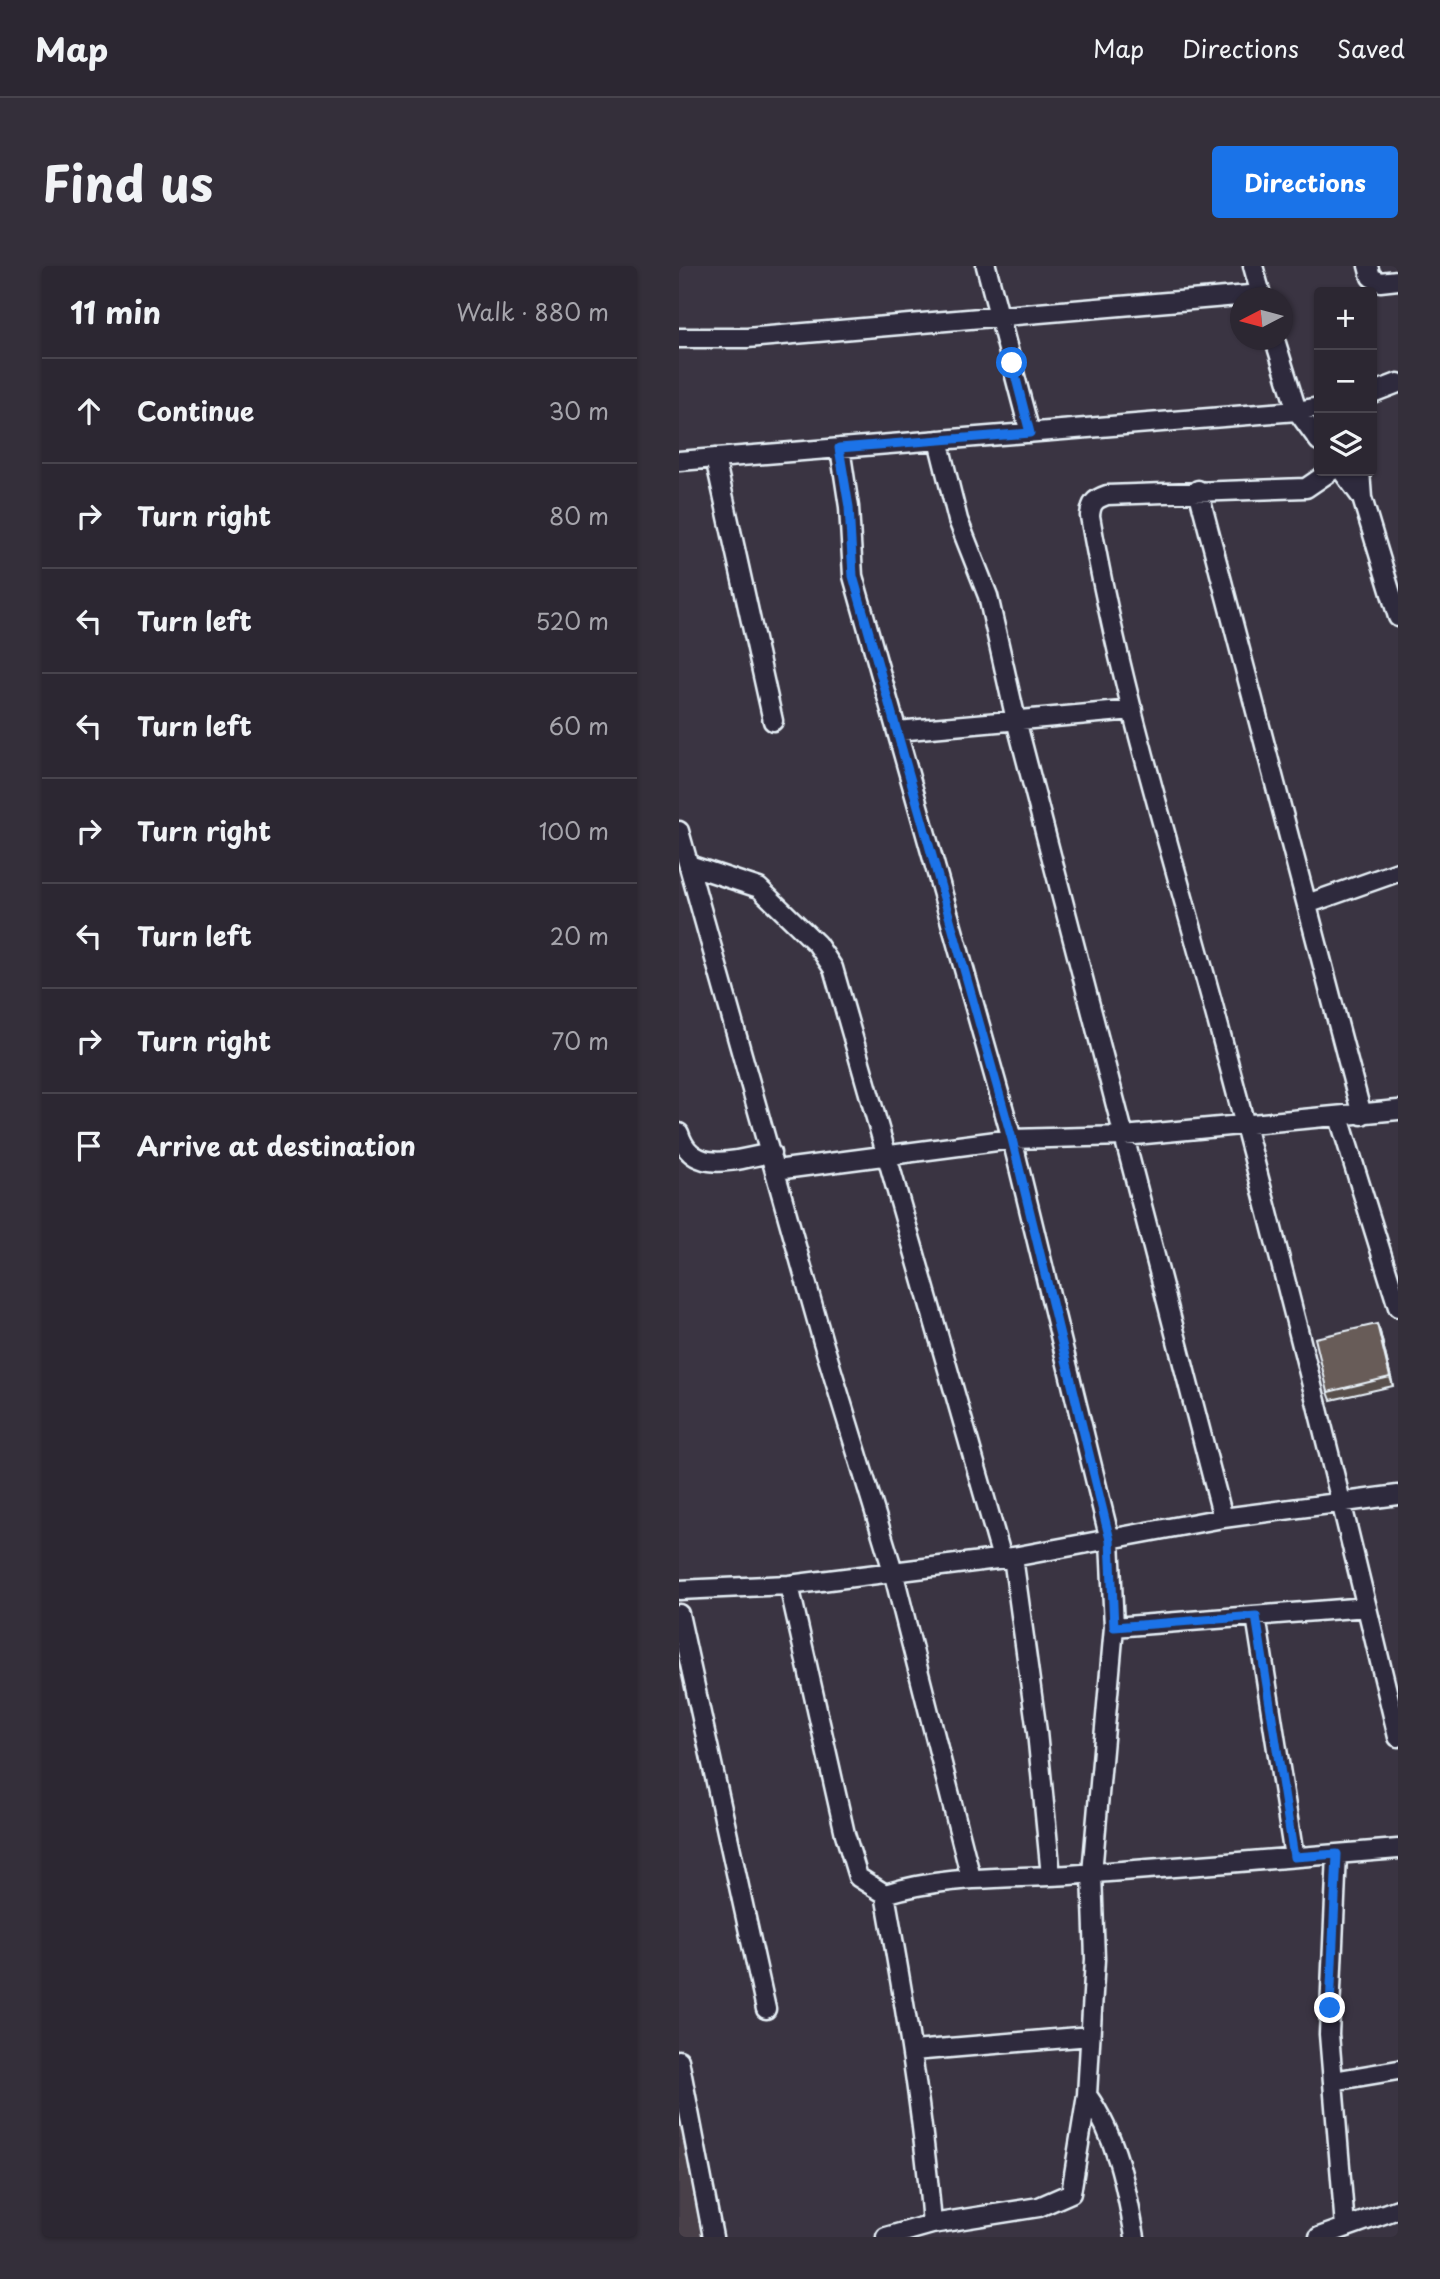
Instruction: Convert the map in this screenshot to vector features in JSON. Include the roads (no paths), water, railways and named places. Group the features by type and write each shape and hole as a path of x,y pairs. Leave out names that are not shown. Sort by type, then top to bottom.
{"street":[{"path":"986,266 1030,433"},
{"path":"1253,266 1259,287"},
{"path":"1368,266 1371,277 1380,282 1398,280"},
{"path":"679,338 747,338 1230,298"},
{"path":"1278,350 1297,411 1314,434"},
{"path":"1377,391 1398,383"},
{"path":"679,461 1314,408"},
{"path":"938,440 958,520 988,596 1016,720 1223,1518"},
{"path":"839,448 849,507 853,576 1012,1139 1110,1540 1114,1627 1091,1873 1095,1958 1087,2095 1071,2193 1028,2209 932,2224 886,2237"},
{"path":"715,458 773,721"},
{"path":"1324,476 1306,488 1107,495 1096,499 1091,506 1093,529 1133,710 1246,1127 1343,1504 1398,1737"},
{"path":"1346,476 1362,498"},
{"path":"1360,476 1362,498 1398,617"},
{"path":"1198,490 1362,1115"},
{"path":"897,731 1133,710"},
{"path":"679,831 823,1342 894,1572 971,1878"},
{"path":"689,865 759,888 826,954 833,968 884,1154 1008,1557 1037,1732 1051,1876"},
{"path":"1307,904 1398,872"},
{"path":"679,1133 690,1154 702,1162 773,1161 884,1154 1012,1139 1124,1136 1246,1127 1398,1110"},
{"path":"1339,1117 1398,1307"},
{"path":"679,1590 789,1585 1008,1557 1223,1518 1398,1495"},
{"path":"789,1585 845,1834 858,1877 885,1895 913,2052 925,2140 932,2224"},
{"path":"1114,1627 1367,1607"},
{"path":"679,1614 766,2009"},
{"path":"1256,1616 1294,1857"},
{"path":"885,1895 914,1885 971,1878 1051,1876 1398,1849"},
{"path":"1337,1854 1329,2034 1345,2227"},
{"path":"913,2052 1090,2036"},
{"path":"679,2060 713,2237"},
{"path":"1333,2081 1398,2070"},
{"path":"1087,2095 1103,2118 1119,2160 1135,2237"},
{"path":"1319,2237 1398,2209"}]}
